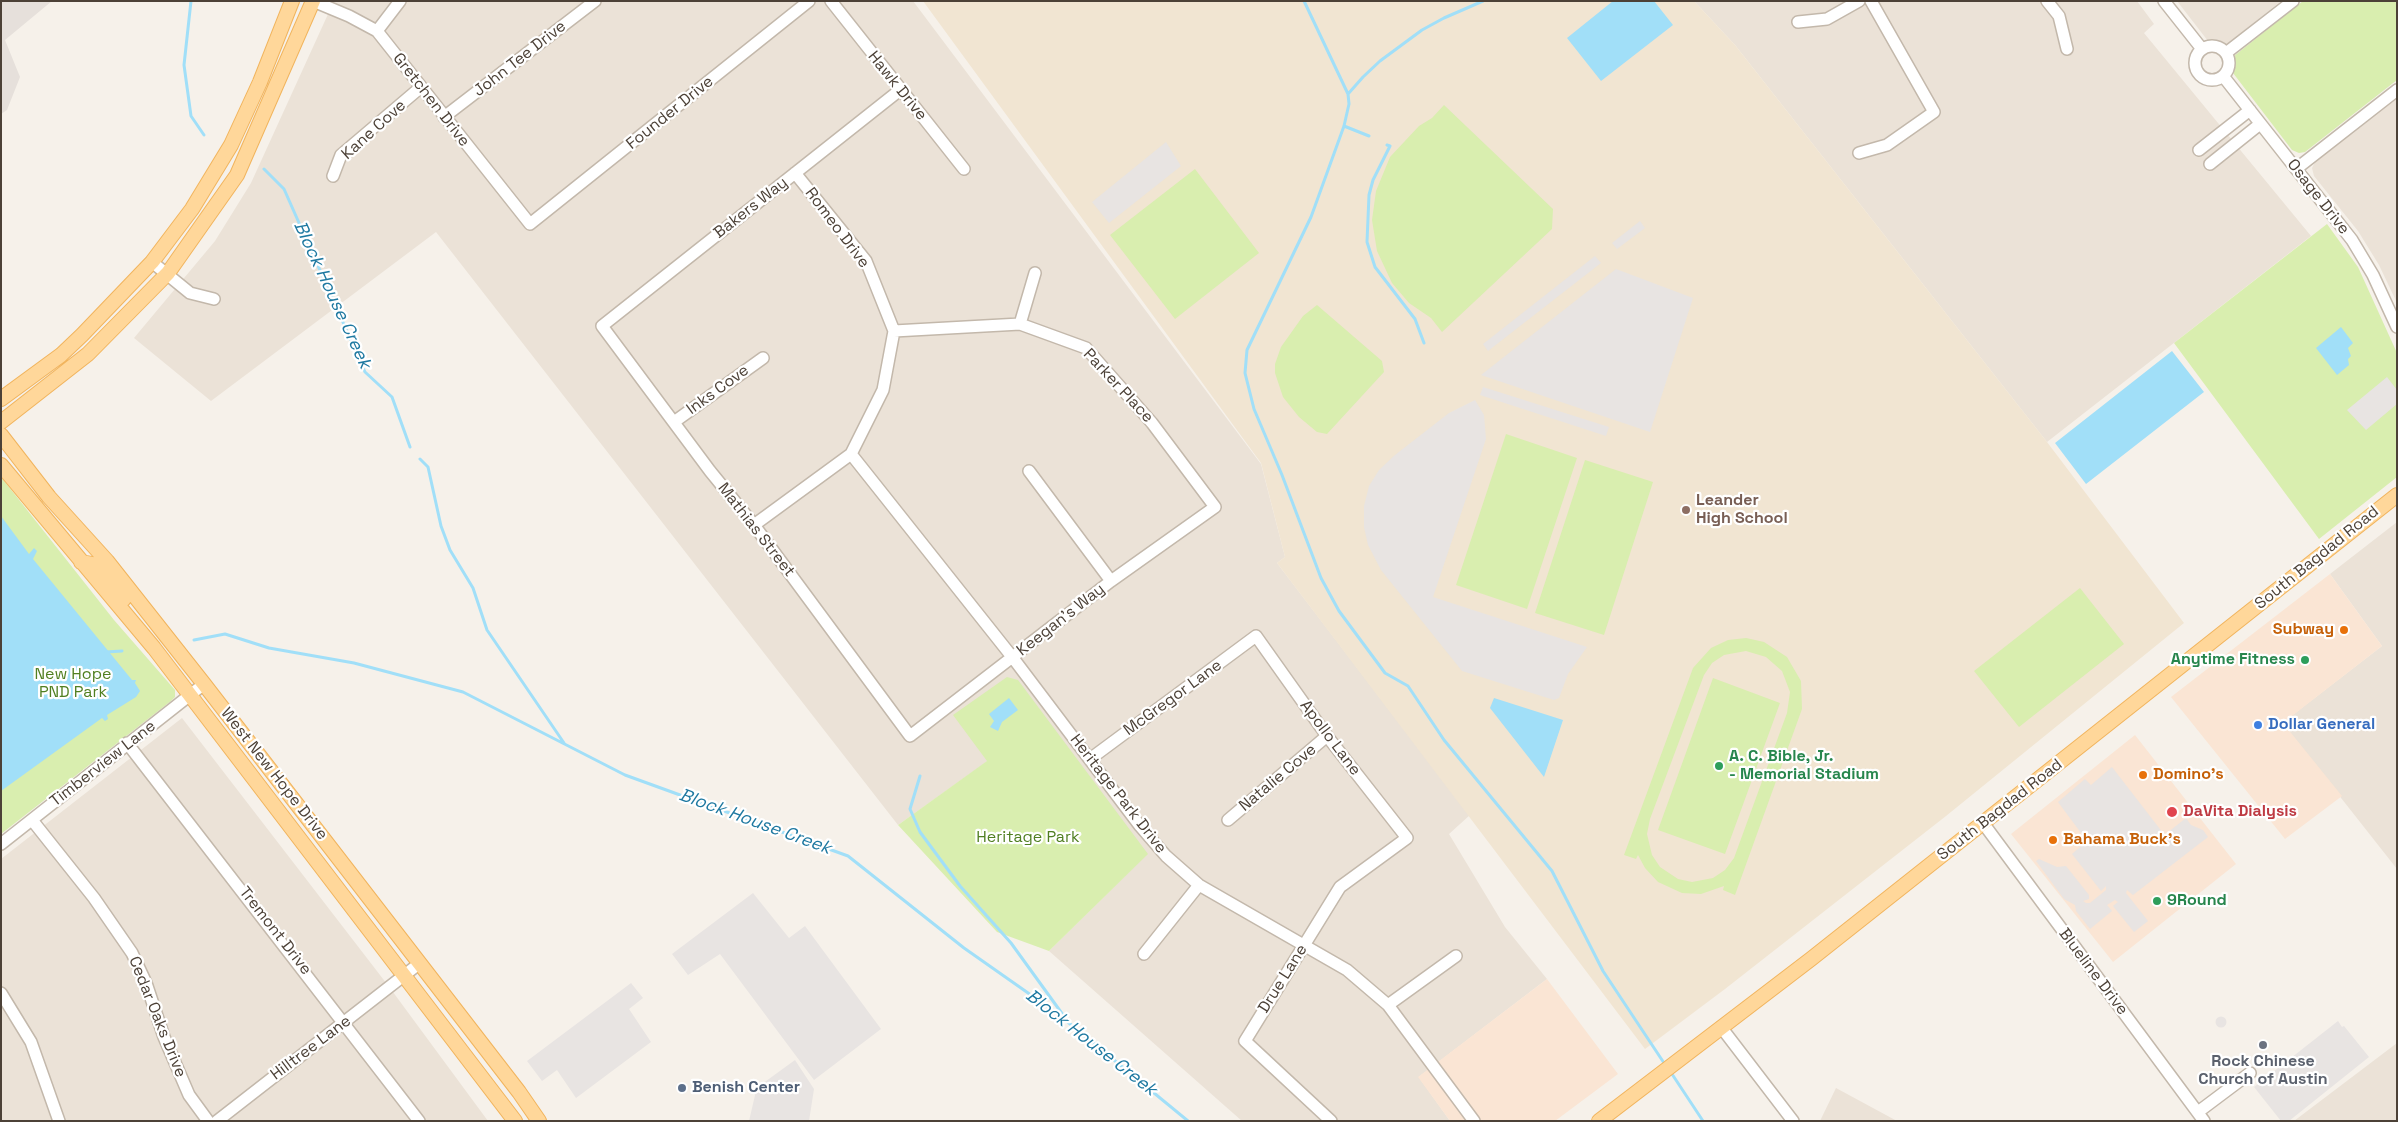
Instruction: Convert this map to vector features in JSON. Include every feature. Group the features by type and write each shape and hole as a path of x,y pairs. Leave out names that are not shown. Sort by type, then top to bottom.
{"main road":[{"path":"1,399 61,355 152,262 192,208 231,144 260,82 292,1"},
{"path":"1,422 88,354 168,273 237,175 313,1"},
{"name":"West New Hope Drive","path":"1,435 50,497 107,561 149,613 420,963 539,1121"},
{"name":"West New Hope Drive","path":"1,465 154,648 515,1121"},
{"name":"South Bagdad Road","path":"1599,1121 1983,824 2397,495"},
{"path":"81,562 97,565 132,608 140,614 149,613"}],"street":[{"name":"Gretchen Drive","path":"313,1 377,31 530,224"},
{"path":"377,31 400,1"},
{"name":"John Tee Drive","path":"444,117 595,1"},
{"name":"Founder Drive","path":"530,224 809,1"},
{"name":"Hawk Drive","path":"830,1 964,169"},
{"path":"1798,22 1827,19 1859,1"},
{"path":"1859,153 1887,145 1934,112 1871,1"},
{"path":"2047,1 2058,16 2067,49"},
{"path":"2164,1 2202,49"},
{"path":"2226,53 2293,1"},
{"path":"2212,46 2222,49 2226,53 2229,63 2223,76 2218,79 2208,79 2199,74 2196,69 2196,58 2202,49 2212,46"},
{"name":"Osage Drive","path":"2223,76 2352,240 2373,275 2397,327"},
{"name":"Kane Cove","path":"333,176 341,155 421,87"},
{"name":"Bakers Way","path":"602,326 900,90"},
{"path":"2296,169 2397,90"},
{"path":"2199,150 2250,110"},
{"path":"2210,164 2260,124"},
{"name":"Romeo Drive","path":"795,173 866,261 894,330"},
{"path":"152,262 168,273 190,294 214,299"},
{"path":"1020,324 1035,273"},
{"name":"Parker Place","path":"894,330 1020,324 1086,348 1152,423 1215,506"},
{"name":"Mathias Street","path":"602,326 754,525 910,736"},
{"path":"754,525 852,454 883,390 894,330"},
{"name":"Inks Cove","path":"674,422 763,358"},
{"name":"Heritage Park Drive","path":"852,454 1013,658 1160,849 1199,885 1305,944 1347,970 1388,1005 1474,1121"},
{"path":"1029,471 1111,582"},
{"name":"Keegan's Way","path":"910,736 1111,582 1215,506"},
{"name":"Apollo Lane","path":"1256,636 1327,736 1407,838"},
{"name":"McGregor Lane","path":"1090,759 1256,636"},
{"name":"Timberview Lane","path":"1,844 204,684"},
{"name":"Natalie Cove","path":"1228,820 1327,736"},
{"name":"Tremont Drive","path":"127,744 345,1022 419,1121"},
{"name":"Cedar Oaks Drive","path":"32,820 94,898 132,953 146,984 164,1037 189,1095 208,1121"},
{"name":"Blueline Drive","path":"1983,824 2201,1116"},
{"name":"Drue Lane","path":"1331,1121 1245,1041 1340,886 1407,838"},
{"path":"1144,954 1199,885"},
{"path":"1388,1005 1456,956"},
{"name":"Hilltree Lane","path":"217,1121 420,963"},
{"path":"1,993 31,1042 59,1121"},
{"path":"1721,1027 1793,1121"},
{"path":"2201,1116 2250,1073"}],"shaded area":[{"path":"1,1 52,1 5,40 20,77 7,110 1,114"},
{"name":"Heritage Park","path":"334,1 913,1 1261,464 1285,557 1277,563 1470,815 1449,834 1505,927 1547,979 1419,1077 1450,1121 1242,1121 1049,951 1147,854 988,761 898,825 436,232 211,401 134,338 215,241 251,183"},
{"name":"Leander High School","path":"923,1 1694,1 1735,45 2047,442 2184,623 1946,816 1725,989 1645,1049 1277,563 1285,557 1261,463"},
{"path":"1694,1 2137,1 2154,24 2144,33 2311,236 2047,442 1735,45"},
{"path":"2177,1 2281,1 2226,45 2208,41"},
{"path":"2397,98 2397,303 2379,265 2358,231 2314,176 2312,168 2315,162"},
{"path":"1166,142 1181,166 1109,223 1092,202"},
{"path":"1640,221 1645,228 1617,249 1612,243"},
{"path":"1595,256 1601,263 1488,351 1483,344"},
{"path":"1616,269 1693,298 1650,432 1481,375"},
{"path":"2387,377 2397,390 2397,404 2366,430 2347,410"},
{"path":"1483,387 1609,427 1606,436 1480,395"},
{"path":"1475,400 1484,415 1486,439 1433,597 1587,647 1568,674 1559,698 1554,700 1462,671 1381,570 1368,545 1364,527 1364,506 1369,486 1379,470 1395,455 1449,413"},
{"path":"2397,522 2397,869 2282,723 2382,646 2330,574"},
{"path":"2330,574 2382,646 2283,723 2342,796 2285,839 2171,697"},
{"path":"182,718 390,988 488,1121 1,1121 1,859"},
{"path":"2135,735 2236,864 2113,962 2011,834"},
{"path":"2112,767 2163,833 2158,837 2159,840 2166,842 2172,839 2167,833 2186,818 2191,825 2203,830 2208,837 2133,895 2127,890 2126,893 2148,921 2134,932 2113,906 2118,902 2115,900 2107,905 2112,911 2090,929 2076,911 2075,905 2064,899 2036,861 2039,859 2057,867 2066,866 2089,895 2089,899 2083,901 2086,903 2090,903 2106,890 2106,886 2101,891 2072,854 2087,841 2058,802 2085,779 2091,785"},
{"path":"753,893 789,938 805,926 881,1029 814,1080 720,954 688,975 672,954"},
{"path":"1547,979 1618,1074 1555,1121 1450,1121 1418,1077"},
{"path":"631,983 643,998 629,1009 651,1042 576,1098 557,1070 542,1081 527,1061"},
{"path":"2219,1017 2223,1017 2226,1022 2225,1026 2219,1027 2216,1024 2216,1020"},
{"path":"2338,1021 2369,1057 2289,1121 2281,1121 2254,1087"},
{"path":"2397,1043 2397,1121 2294,1121"},
{"path":"795,1060 814,1089 809,1121 749,1121 756,1091 762,1084"},
{"path":"1836,1088 1897,1121 1820,1121"}],"green space":[{"path":"2303,1 2397,1 2397,80 2305,152 2299,153 2292,150 2233,73 2234,56"},
{"path":"1444,105 1553,209 1552,229 1442,332 1431,318 1409,303 1392,283 1377,251 1372,220 1376,191 1390,157 1419,126 1432,118"},
{"path":"1195,169 1259,253 1175,319 1110,235"},
{"path":"2327,224 2358,267 2397,353 2397,477 2319,539 2174,343"},
{"path":"1317,305 1382,361 1384,372 1327,434 1317,432 1299,417 1283,397 1275,373 1275,364 1281,347 1303,316"},
{"path":"1506,434 1577,458 1527,609 1456,585"},
{"path":"1585,460 1653,482 1604,635 1535,613"},
{"name":"New Hope PND Park","path":"1,477 114,620 175,690 175,697 1,834"},
{"path":"2080,588 2124,644 2019,727 1974,671"},
{"name":"A. C. Bible, Jr. - Memorial Stadium","path":"1746,638 1764,642 1787,657 1801,681 1802,709 1735,895 1723,890 1724,886 1701,894 1682,893 1658,882 1645,868 1638,855 1636,859 1624,855 1693,668 1711,648 1728,640","holes":["1746,651 1766,657 1782,671 1790,692 1787,713 1734,858 1725,870 1713,878 1692,882 1678,879 1660,867 1652,855 1647,834 1650,819 1704,675 1712,663 1724,655"]},
{"name":"Heritage Park","path":"1007,677 1018,680 1148,854 1049,951 997,932 898,825 987,761 953,715"},
{"name":"A. C. Bible, Jr. - Memorial Stadium","path":"1713,678 1780,703 1725,854 1658,830"}],"water":[{"path":"1613,1 1654,1 1673,25 1601,81 1567,38"},
{"path":"2341,327 2353,343 2348,348 2351,356 2348,359 2349,365 2337,375 2316,348"},
{"path":"2172,351 2204,392 2086,484 2055,443"},
{"name":"New Hope PND Park","path":"1,516 29,554 34,548 37,551 33,559 132,680 136,680 135,683 140,691 136,697 107,715 108,719 105,721 102,718 1,791"},
{"path":"1009,698 1018,710 1002,722 998,731 990,727 994,721 989,714"},
{"path":"1494,698 1563,720 1544,777 1490,708"}],"waterway":[{"name":"Block House Creek","path":"191,1 184,65 191,116 204,135"},
{"path":"1304,1 1348,94 1349,104 1344,126 1311,217 1247,350 1245,373 1254,409 1282,475 1321,578 1339,611 1385,673 1408,686 1444,740 1552,871 1603,971 1666,1066"},
{"path":"1348,94 1380,61 1422,30 1483,1"},
{"path":"1344,126 1369,136"},
{"path":"1387,145 1390,146 1373,180 1369,195 1367,242 1375,267 1415,319 1424,343"},
{"name":"Block House Creek","path":"264,169 284,189 365,372 392,397 410,447"},
{"name":"Block House Creek","path":"420,459 428,467 441,526 450,550 473,588 487,630 564,743"},
{"name":"Block House Creek","path":"194,640 225,634 269,648 354,663 463,692 625,775 848,856 964,948 1058,1014 1188,1121"},
{"path":"106,652 122,651"},
{"path":"920,776 910,809 920,832 960,886 1011,943 1066,1019"},
{"path":"1670,1071 1703,1121"}],"place":[{"name":"Leander High School","path":"1686,510"},
{"name":"Subway","path":"2344,630"},
{"name":"Anytime Fitness","path":"2305,660"},
{"name":"Dollar General","path":"2258,725"},
{"name":"A. C. Bible, Jr. - Memorial Stadium","path":"1719,766"},
{"name":"Domino's","path":"2143,775"},
{"name":"DaVita Dialysis","path":"2172,812"},
{"name":"Bahama Buck's","path":"2053,840"},
{"name":"9Round","path":"2157,901"},
{"name":"Rock Chinese Church of Austin","path":"2263,1045"},
{"name":"Benish Center","path":"682,1088"}]}
